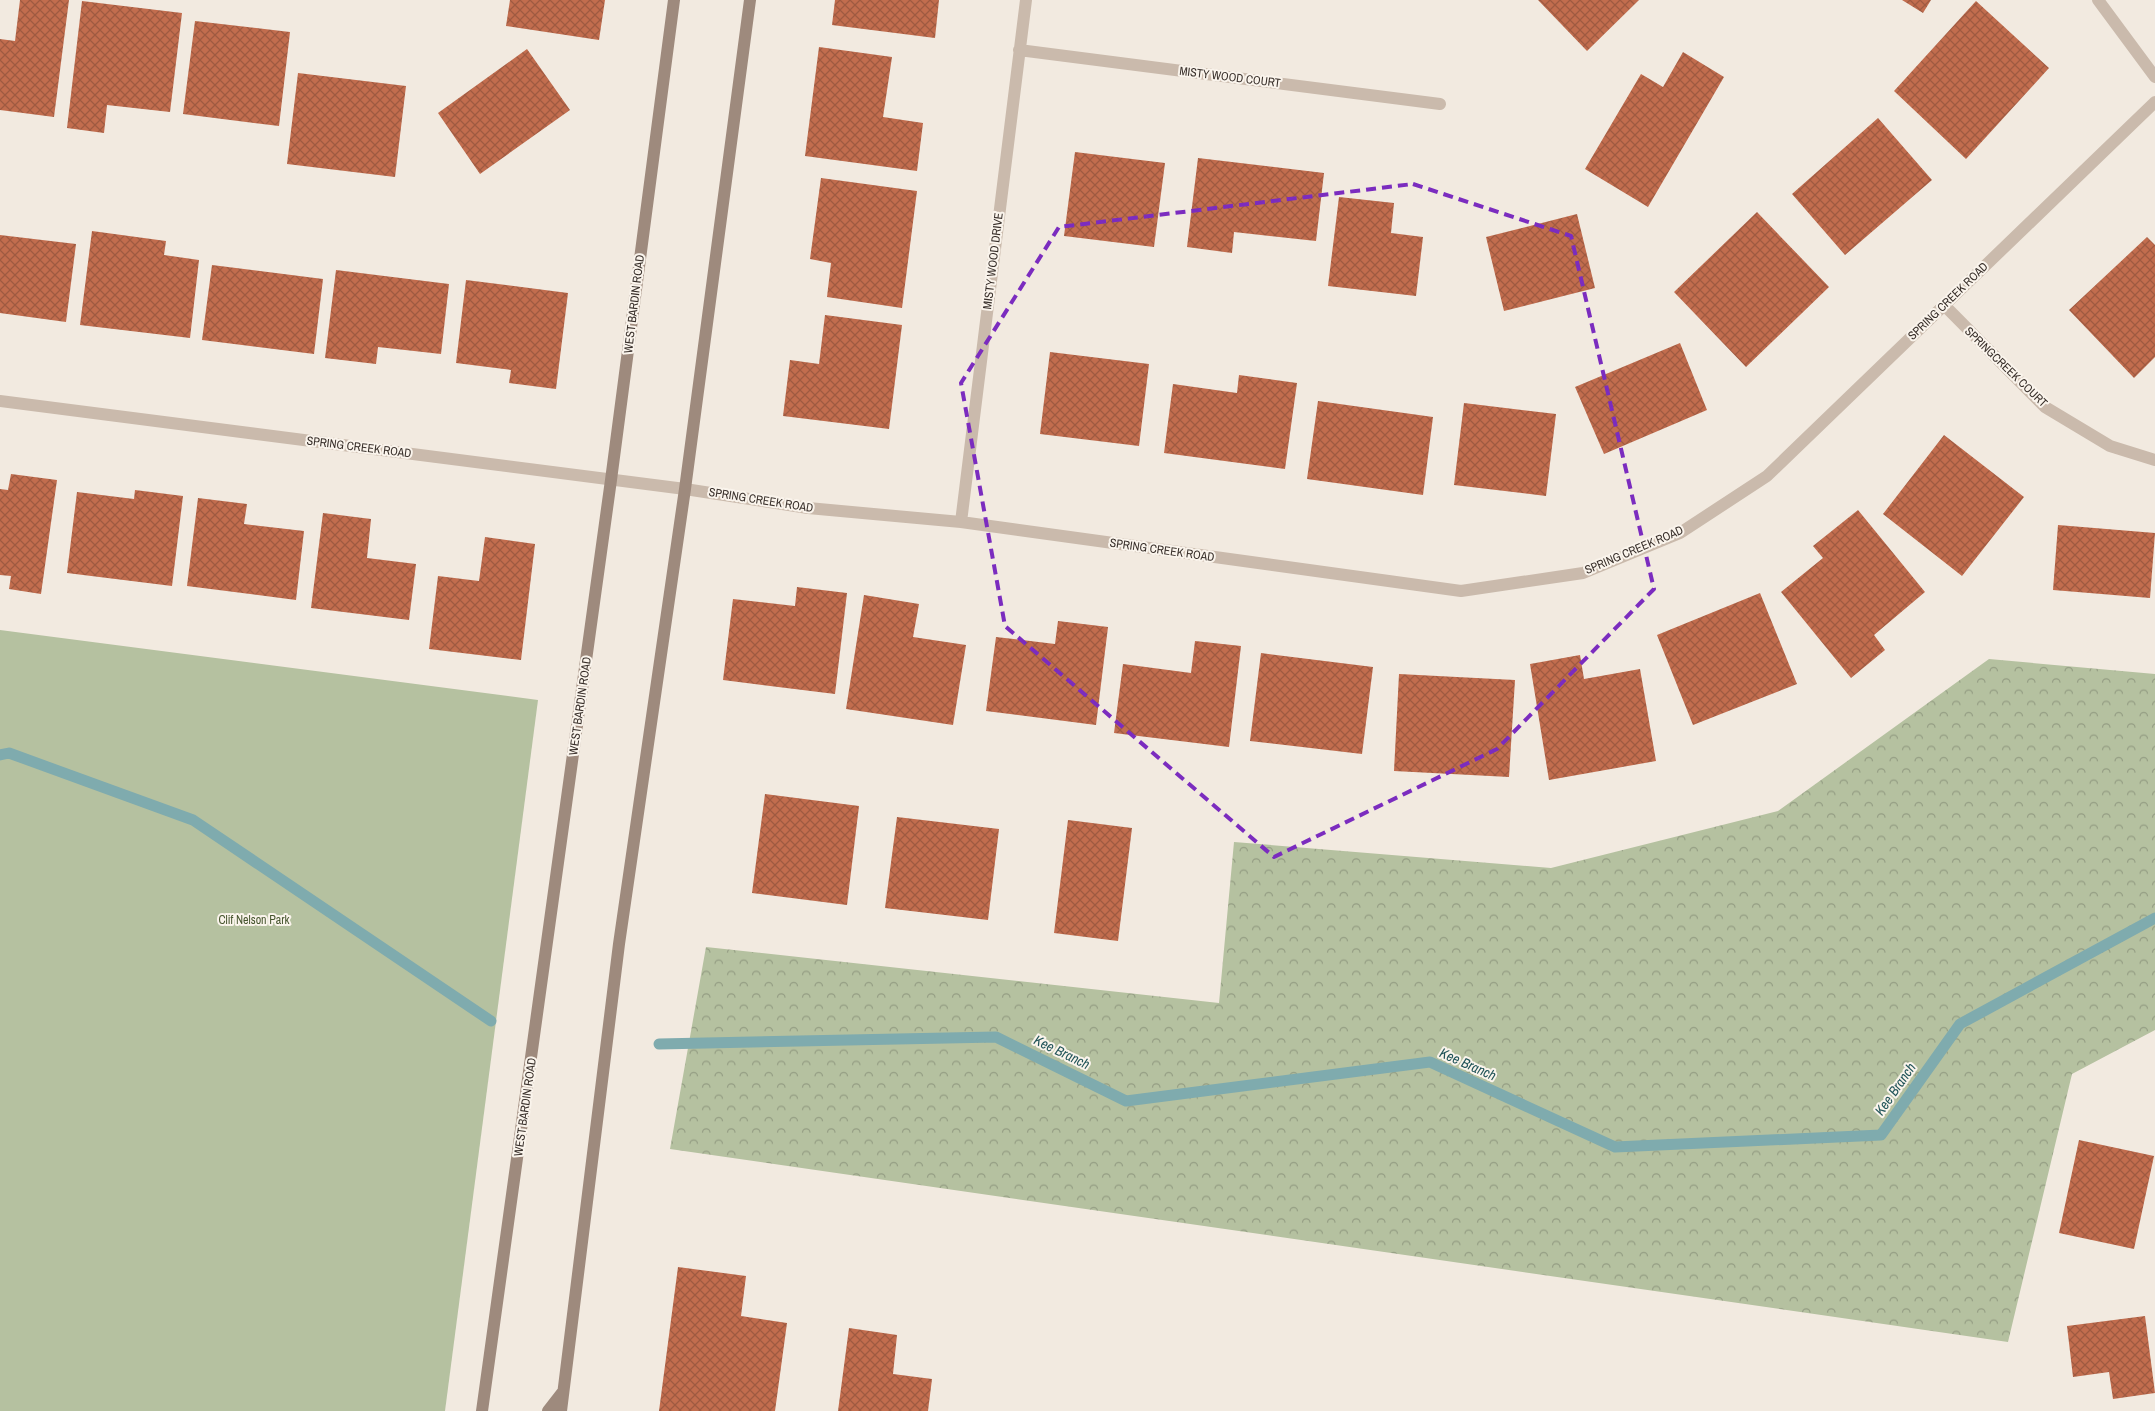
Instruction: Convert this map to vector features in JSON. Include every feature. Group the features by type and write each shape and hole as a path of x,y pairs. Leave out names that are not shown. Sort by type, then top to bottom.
{"street":[{"name":"WEST BARDIN ROAD","path":"482,1411 611,480 674,0"},
{"path":"560,1411 619,944 685,489 750,0"},
{"name":"MISTY WOOD DRIVE","path":"961,522 1026,0"},
{"path":"2098,0 2155,77"},
{"name":"MISTY WOOD COURT","path":"1019,50 1440,104"},
{"name":"SPRING CREEK ROAD","path":"0,400 685,489 808,508 961,522 1461,591 1583,573 1680,533 1767,476 2155,102"},
{"name":"SPRINGCREEK COURT","path":"1944,306 2045,407 2110,446 2155,460"},
{"path":"548,1411 563,1393"}],"highlighted area":[{"path":"1413,184 1571,236 1654,589 1497,749 1274,857 1005,626 961,383 1059,227"}],"green space":[{"name":"Clif Nelson Park","path":"0,630 538,700 445,1411 0,1411"},
{"path":"1989,659 2155,674 2155,1030 2072,1074 2008,1342 670,1149 706,947 1219,1003 1234,842 1551,868 1778,811"}],"building":[{"path":"20,0 69,0 54,117 0,110 0,39 15,41"},
{"path":"510,0 605,0 599,40 506,26"},
{"path":"835,0 939,0 935,38 832,25"},
{"path":"1538,0 1639,0 1587,51"},
{"path":"1902,0 1931,0 1923,13"},
{"path":"82,1 182,13 170,112 107,105 104,133 67,128"},
{"path":"1976,1 2049,68 1966,159 1894,91"},
{"path":"195,21 290,32 279,126 183,114"},
{"path":"819,47 892,57 883,117 923,123 917,171 805,156"},
{"path":"527,49 570,110 480,174 438,113"},
{"path":"1683,52 1724,77 1648,207 1585,169 1641,74 1663,87"},
{"path":"298,73 406,86 395,177 287,164"},
{"path":"1878,118 1932,180 1845,255 1792,194"},
{"path":"1075,152 1165,163 1154,247 1064,236"},
{"path":"1198,158 1324,173 1316,241 1234,232 1232,253 1187,247"},
{"path":"821,178 917,191 902,308 827,297 831,263 810,259"},
{"path":"1339,197 1394,203 1391,233 1423,237 1416,296 1328,286"},
{"path":"1757,212 1829,287 1746,367 1674,292"},
{"path":"1577,214 1595,288 1504,311 1486,237"},
{"path":"92,231 166,241 164,255 199,260 190,338 80,325"},
{"path":"0,235 76,244 66,322 0,313"},
{"path":"2147,237 2155,245 2155,357 2134,378 2069,310"},
{"path":"212,265 323,279 314,354 202,340"},
{"path":"336,270 449,284 441,354 378,347 376,364 325,358"},
{"path":"466,280 568,293 556,389 509,383 511,370 456,363"},
{"path":"825,315 902,325 889,429 783,416 790,360 819,364"},
{"path":"1680,343 1707,410 1604,454 1575,387"},
{"path":"1050,352 1149,364 1139,446 1040,434"},
{"path":"1239,375 1297,383 1285,469 1164,453 1173,384 1237,393"},
{"path":"1318,401 1433,417 1423,495 1307,479"},
{"path":"1464,403 1556,414 1546,496 1454,485"},
{"path":"1944,435 2024,497 1962,576 1883,514"},
{"path":"11,474 57,480 41,594 9,589 11,576 0,575 0,489 8,490"},
{"path":"135,490 183,496 172,586 67,573 77,492 134,499"},
{"path":"198,498 247,504 244,524 304,531 296,600 187,586"},
{"path":"1858,510 1925,592 1874,635 1885,650 1851,678 1781,592 1823,558 1813,546"},
{"path":"323,513 371,519 367,558 416,564 409,620 311,608"},
{"path":"2058,525 2155,533 2150,598 2053,590"},
{"path":"485,537 535,544 521,660 429,649 438,576 479,581"},
{"path":"797,587 847,593 835,694 723,680 733,599 795,606"},
{"path":"1760,593 1797,684 1693,725 1657,635"},
{"path":"864,595 919,604 913,637 966,645 953,725 846,709"},
{"path":"1058,621 1108,627 1096,725 986,711 996,637 1055,644"},
{"path":"1195,641 1241,646 1229,747 1114,733 1123,664 1191,673"},
{"path":"1261,653 1373,667 1362,754 1250,741"},
{"path":"1580,655 1584,679 1640,669 1656,761 1549,780 1530,664"},
{"path":"1399,674 1515,680 1509,777 1394,771"},
{"path":"765,794 859,806 847,905 752,893"},
{"path":"897,817 999,829 988,920 885,908"},
{"path":"1068,820 1132,828 1118,941 1054,933"},
{"path":"2079,1140 2154,1156 2134,1249 2059,1233"},
{"path":"678,1267 746,1276 741,1316 787,1323 775,1411 659,1411"},
{"path":"2145,1316 2155,1393 2113,1399 2109,1372 2073,1377 2067,1326"},
{"path":"849,1328 897,1335 893,1374 932,1379 928,1411 838,1411"}],"waterway":[{"path":"0,755 9,753 193,820 491,1021"},
{"name":"Kee Branch","path":"659,1044 996,1037 1126,1101 1430,1062 1615,1147 1881,1135 1960,1024 2155,918"}]}
